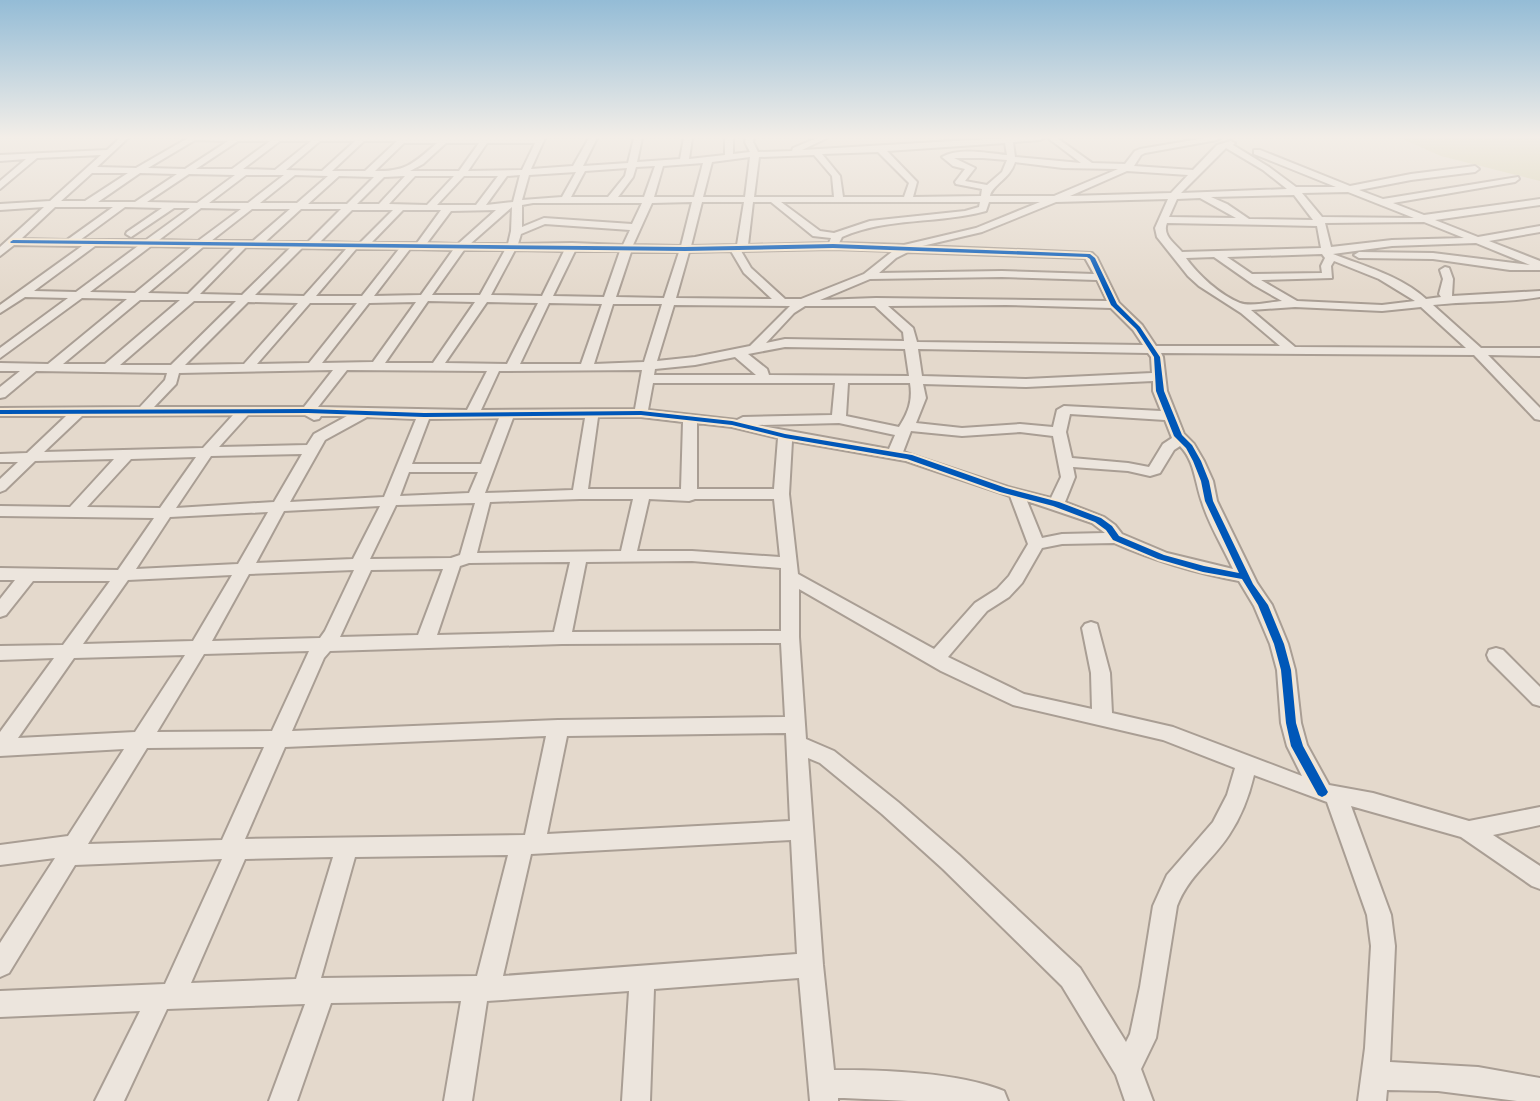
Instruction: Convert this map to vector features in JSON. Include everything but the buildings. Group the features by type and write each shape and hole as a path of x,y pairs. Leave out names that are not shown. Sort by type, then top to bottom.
{"street":[{"path":"0,253 69,189"},
{"path":"88,204 110,189"},
{"path":"138,204 160,189"},
{"path":"0,354 80,296 217,189"},
{"path":"52,367 202,243 271,189"},
{"path":"110,367 251,243 301,207 320,189"},
{"path":"143,412 171,381 174,369 367,189"},
{"path":"381,208 398,189"},
{"path":"429,208 447,189"},
{"path":"479,208 492,189"},
{"path":"437,366 482,299 513,246 518,232 518,203 521,189"},
{"path":"565,200 570,189"},
{"path":"611,201 620,189"},
{"path":"586,368 627,247 651,189"},
{"path":"641,413 649,372 701,189"},
{"path":"750,189 738,248 741,262 781,302"},
{"path":"838,189 839,198"},
{"path":"908,198 912,189"},
{"path":"835,241 861,225 951,217 977,211 985,207 989,189"},
{"path":"755,348 790,310 868,276 892,256 905,249 979,230 1078,189"},
{"path":"1180,189 1174,195 1160,228 1162,237 1179,255 1192,274 1291,349"},
{"path":"0,207 53,204 138,204 504,208 518,203 550,200 1054,199 1338,189"},
{"path":"1349,189 1540,267"},
{"path":"1382,202 1452,189"},
{"path":"1249,277 1328,276 1326,266 1328,254 1319,222 1315,213 1293,191"},
{"path":"1197,195 1224,206 1247,222"},
{"path":"774,199 778,206 807,223 817,234 835,241"},
{"path":"538,215 550,200"},
{"path":"1164,220 1247,222 1425,220 1540,202"},
{"path":"70,242 124,204"},
{"path":"131,234 172,205"},
{"path":"246,369 306,299 359,244 400,208"},
{"path":"313,366 364,298 448,208"},
{"path":"376,366 461,246 504,208"},
{"path":"518,232 544,221 635,227"},
{"path":"912,221 933,240"},
{"path":"1328,254 1395,242 1478,240 1540,229"},
{"path":"13,242 572,246 685,249 738,248 835,241 905,249 1088,255 1114,305 1138,328 1154,350 1157,357 1160,391 1170,416 1197,461 1209,501 1246,577 1263,605 1279,644 1286,670 1291,723 1301,755 1329,794 1380,915 1383,946 1374,1089 1425,1076 1494,1081 1540,1092"},
{"path":"0,310 94,242"},
{"path":"513,367 572,246"},
{"path":"1328,254 1413,292 1480,354 1540,416"},
{"path":"1179,255 1433,256 1510,267 1540,267"},
{"path":"1217,255 1295,304"},
{"path":"1445,270 1448,279 1445,294 1449,301"},
{"path":"868,276 1002,274 1101,277"},
{"path":"25,294 306,299 876,301 1114,305"},
{"path":"1238,307 1295,304 1358,308 1540,294"},
{"path":"876,301 907,328 919,398 913,416 904,429 894,454"},
{"path":"649,372 785,343 1154,350 1291,349 1480,354 1540,352"},
{"path":"737,352 762,372 763,380"},
{"path":"308,411 343,366"},
{"path":"0,367 586,368 763,380 1026,383 1159,377"},
{"path":"0,394 33,367"},
{"path":"472,415 495,367"},
{"path":"839,420 842,381"},
{"path":"1056,504 1067,481 1066,462 1059,432 1064,410 1170,416"},
{"path":"0,748 122,577 206,453 244,411"},
{"path":"0,965 198,649 315,443 318,425 314,416 308,411"},
{"path":"0,412 308,411 424,415 641,413 690,418 732,423 785,436 894,454 1056,504 1098,520 1116,538"},
{"path":"0,487 78,412"},
{"path":"0,458 206,453 315,443 364,413"},
{"path":"425,642 460,560 488,468 508,414"},
{"path":"109,1101 166,997 233,849 278,739 316,655 334,631 424,415"},
{"path":"580,494 592,415"},
{"path":"688,495 690,418"},
{"path":"732,423 762,419 839,420 904,429 962,432 1020,428 1059,432"},
{"path":"785,436 781,494 789,570 790,637 810,964 823,1093 909,1086 994,1101"},
{"path":"1066,462 1128,467 1150,472 1168,447 1182,439"},
{"path":"75,511 126,455"},
{"path":"403,468 488,468"},
{"path":"1016,493 1036,544"},
{"path":"0,511 164,513 480,497 580,494 781,494"},
{"path":"628,556 642,495"},
{"path":"936,659 981,607 1003,593 1016,579 1036,544 1062,539 1116,538 1161,557 1203,569 1246,577"},
{"path":"0,574 122,577 460,560 628,556 692,556 789,570 936,659 1020,700 1166,733 1329,794 1373,802 1469,830 1540,879"},
{"path":"562,638 579,558"},
{"path":"0,611 28,576"},
{"path":"1091,628 1100,666 1104,701 1101,719"},
{"path":"0,653 68,653 562,638 790,637"},
{"path":"1496,655 1540,699"},
{"path":"0,748 143,740 278,739 558,728 796,735 890,808 1071,977 1127,1068 1139,1101"},
{"path":"458,1101 482,988 528,844 558,728"},
{"path":"1127,1068 1143,1038 1165,906 1175,882 1221,829 1238,796 1246,764"},
{"path":"1469,830 1540,816"},
{"path":"0,855 73,850 528,844 802,830"},
{"path":"283,1101 314,991 347,847"},
{"path":"0,1004 314,991 482,988 810,964"},
{"path":"636,1101 642,978"}],"cycle path":[{"path":"13,242 685,249 833,246 1088,255 1092,258 1114,305 1138,328 1157,357 1160,391 1178,436 1189,447 1197,461 1205,481 1209,501 1249,584 1263,605 1279,644 1286,670 1291,723 1297,746 1322,792"},
{"path":"0,412 308,411 424,415 641,413 732,423 785,436 909,457 1003,490 1056,504 1098,520 1109,528 1116,538 1161,557 1203,569 1246,577"}]}
